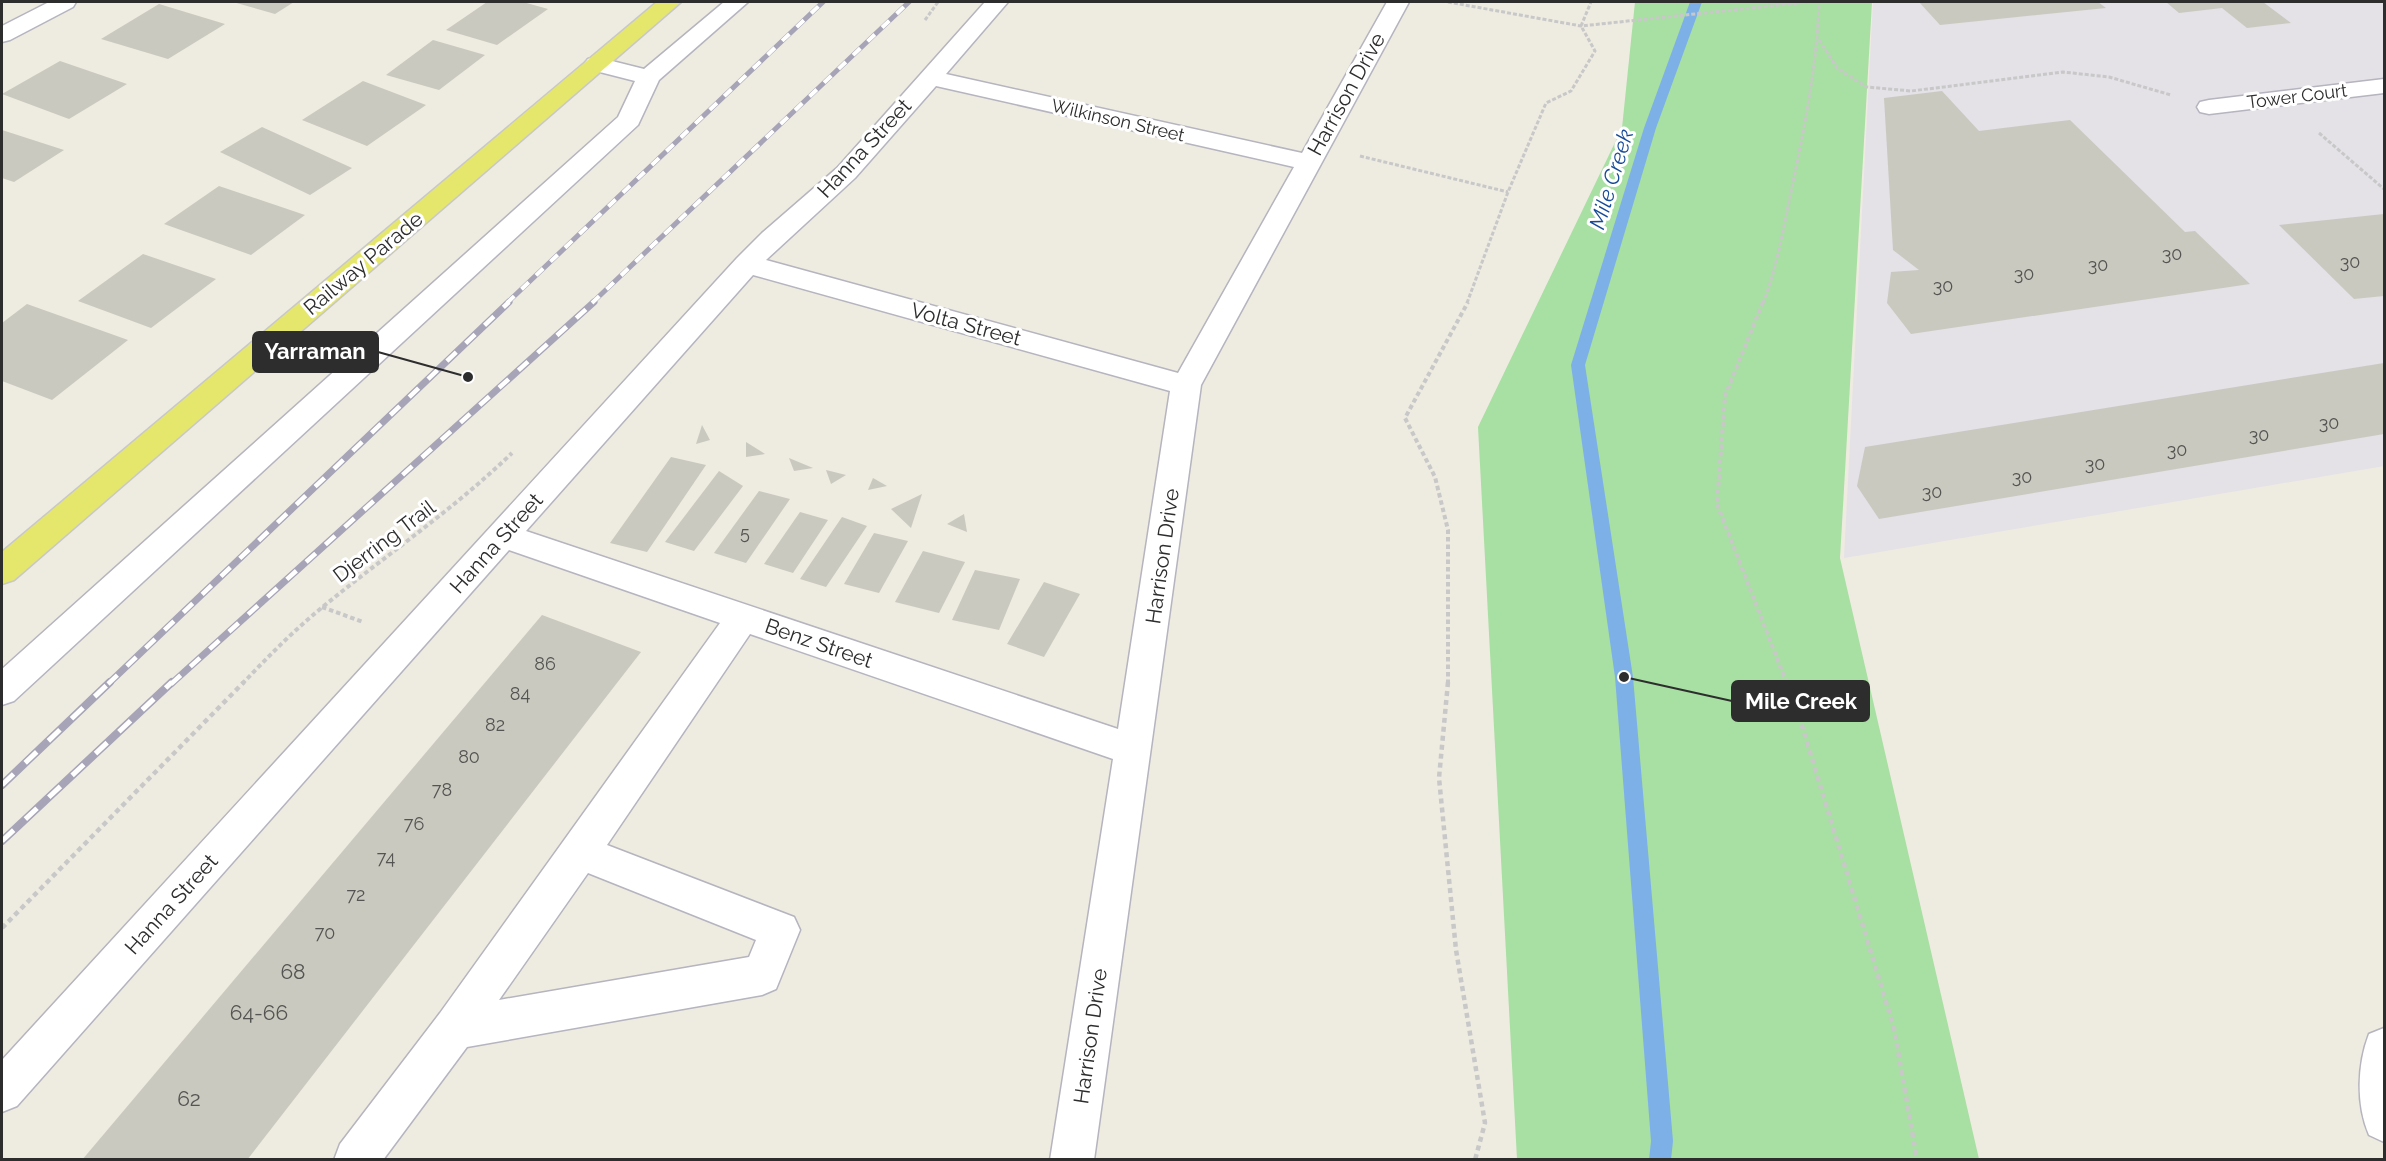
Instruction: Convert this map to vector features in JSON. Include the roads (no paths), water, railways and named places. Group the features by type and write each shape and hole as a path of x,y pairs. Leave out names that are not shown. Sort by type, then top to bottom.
{"main road":[{"name":"Railway Parade","path":"2,571 670,2"}],"street":[{"path":"2,35 65,2"},
{"path":"2,690 629,120 649,77 737,2"},
{"name":"Hanna Street","path":"2,1091 747,264 778,232 846,173 997,2"},
{"name":"Harrison Drive","path":"1072,1160 1186,385 1398,2"},
{"path":"597,64 649,77"},
{"name":"Wilkinson Street","path":"929,77 1313,154"},
{"name":"Tower Court","path":"2209,107 2385,86"},
{"name":"Volta Street","path":"747,264 1186,385"},
{"name":"Benz Street","path":"504,536 1134,750"},
{"path":"356,1160 455,1028 743,617"},
{"path":"455,1028 762,975 780,930 580,852"},
{"path":"2385,1049 2381,1084 2385,1120"}],"waterway":[{"name":"Mile Creek","path":"1660,1160 1662,1141 1624,677 1578,365 1650,128 1696,2"}],"railway":[{"path":"507,303 823,2"},
{"path":"592,303 909,2"},
{"path":"108,684 509,302"},
{"path":"171,684 594,302"},
{"path":"2,785 110,682"},
{"path":"2,841 172,682"}],"place":[{"name":"Yarraman","path":"468,377"},
{"name":"Mile Creek","path":"1624,677"}]}
